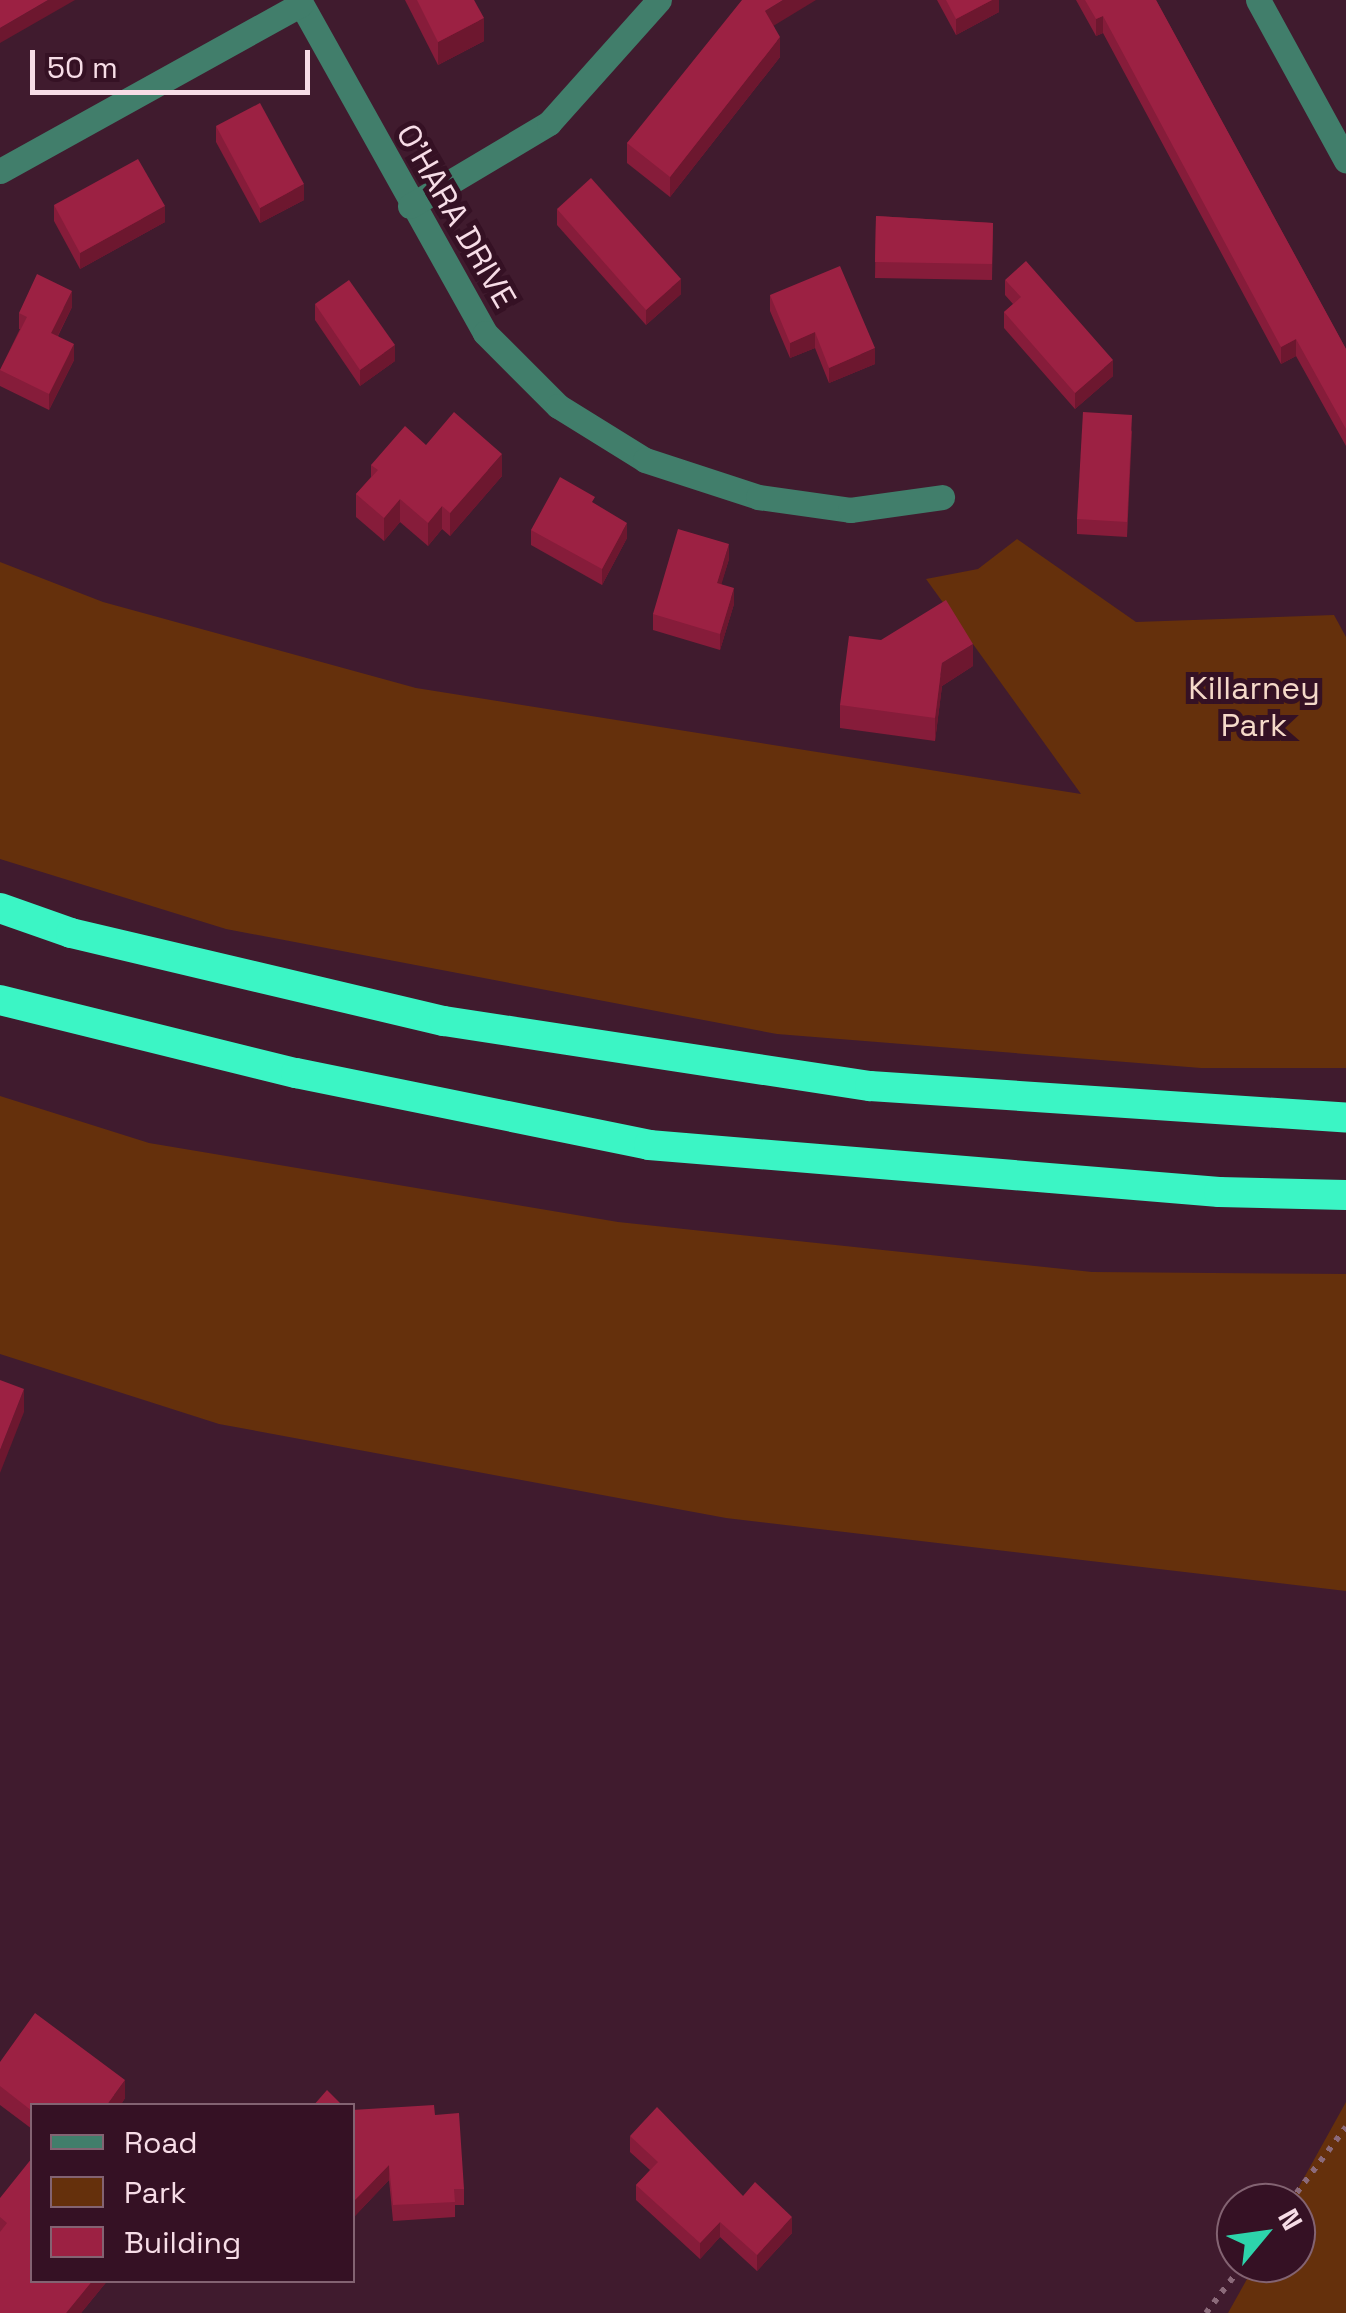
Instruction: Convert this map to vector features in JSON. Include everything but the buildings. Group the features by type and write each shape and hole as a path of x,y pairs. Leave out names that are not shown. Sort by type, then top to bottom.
{"highway":[{"path":"0,908 72,934 444,1021 870,1086 1346,1118"},
{"path":"0,1000 296,1073 649,1145 1219,1192 1346,1194"},
{"path":"1108,1105 1346,1103"}],"street":[{"path":"410,206 549,123 659,0"},
{"path":"1258,0 1346,161"},
{"path":"0,171 300,2"},
{"name":"O'HARA DRIVE","path":"300,2 410,206 485,333 558,406 644,460 758,498 850,510 942,497"}],"path":[{"path":"1304,2183 1346,2128"},
{"path":"1206,2313 1229,2283"}],"green space":[{"name":"Killarney Park","path":"1017,539 1136,622 1334,615 1346,637 1346,1068 1201,1068 777,1034 226,929 0,859 0,562 103,602 416,688 1081,794 926,579 978,569"},
{"path":"0,1096 149,1143 618,1222 1092,1272 1346,1274 1346,1591 726,1518 219,1424 0,1354"},
{"path":"1346,2102 1346,2313 1228,2313 1245,2283 1316,2283 1316,2183 1301,2183"}]}
